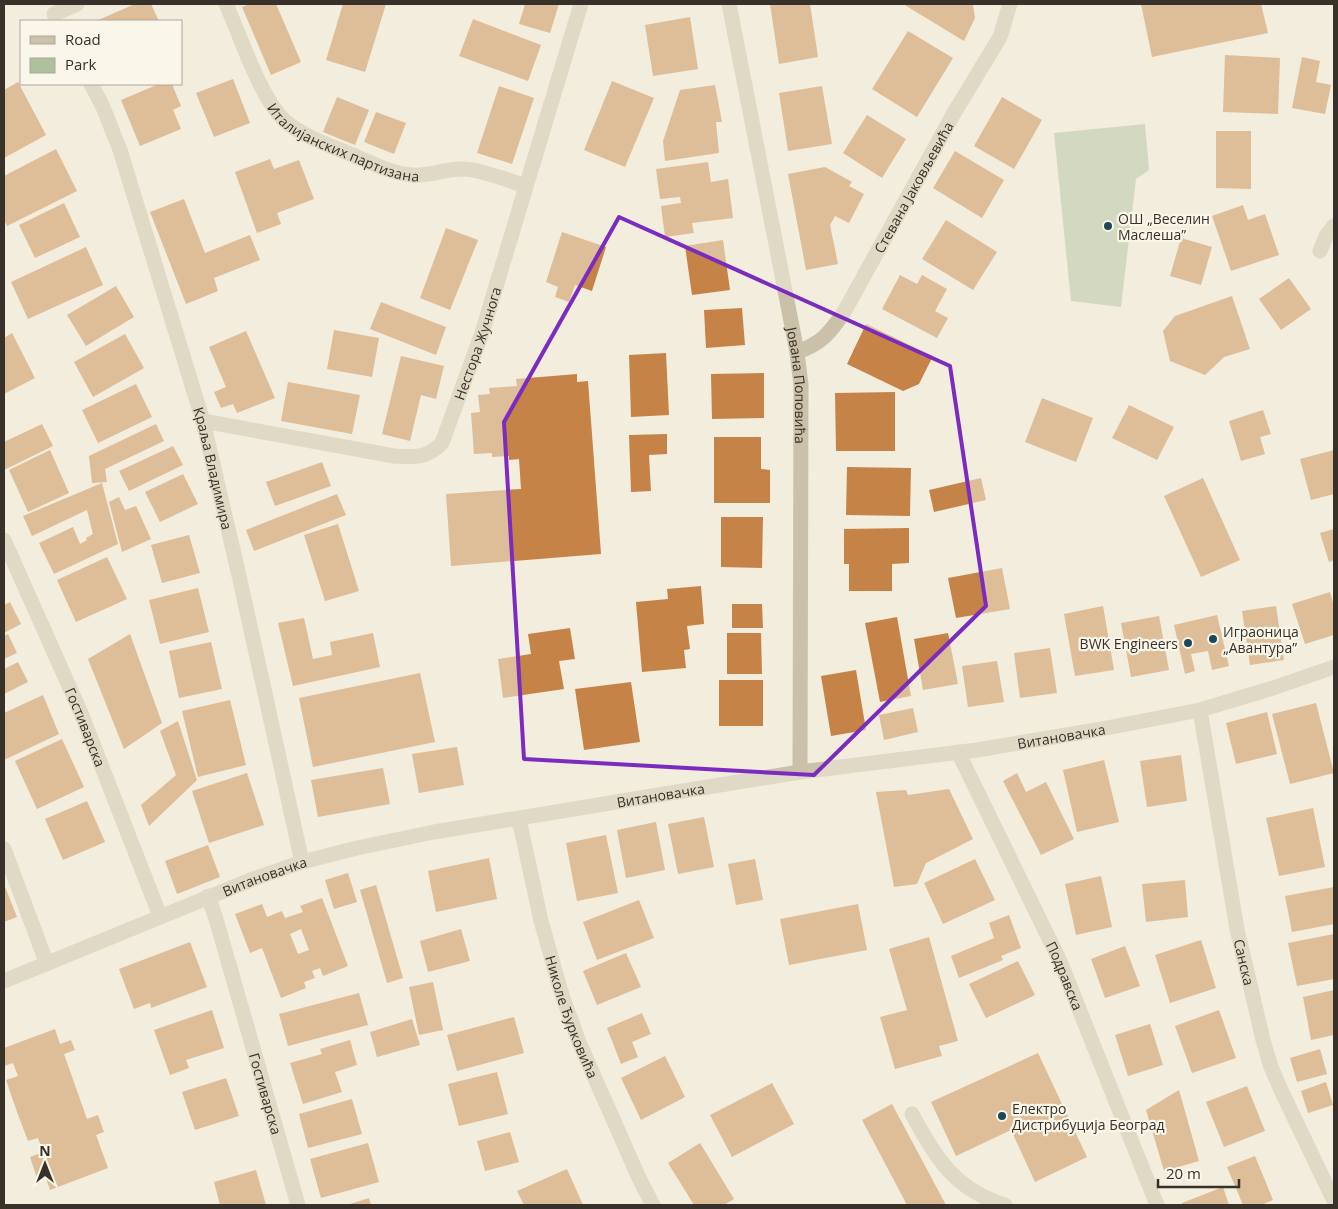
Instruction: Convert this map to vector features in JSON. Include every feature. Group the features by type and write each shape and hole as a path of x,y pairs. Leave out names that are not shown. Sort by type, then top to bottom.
{"street":[{"path":"53,13 78,4"},
{"name":"Италијанских партизана","path":"226,4 263,90 276,110 296,129 313,139 394,172 430,175 457,169 469,169 526,186"},
{"name":"Нестора Жучнога","path":"203,421 394,456 421,456 436,450 442,443 482,333 581,4"},
{"name":"Јована Поповића","path":"729,4 796,352 802,398 800,772"},
{"name":"Стевана Јаковљевића","path":"796,352 818,343 826,337 844,312 954,113 1000,37 1010,4"},
{"name":"Краља Владимира","path":"92,85 103,107 120,150 203,421 302,862"},
{"path":"1320,251 1326,236 1334,226"},
{"name":"Гостиварска","path":"4,540 81,713 160,916"},
{"name":"Витановачка","path":"4,981 208,896 302,862 400,838 800,772 958,752 1096,730 1200,710 1273,688 1334,666"},
{"name":"Санска","path":"1200,710 1237,929 1263,1040 1280,1088 1334,1201"},
{"name":"Подравска","path":"958,752 1060,961 1157,1205"},
{"name":"Николе Ђурковића","path":"518,819 541,921 562,995 583,1051 639,1178 653,1205"},
{"path":"4,849 48,964"},
{"name":"Гостиварска","path":"208,896 298,1205"},
{"path":"912,1114 927,1142 949,1172 977,1194 1005,1205"}],"highlighted area":[{"path":"619,217 950,366 986,606 814,775 524,759 504,422"}],"green space":[{"path":"1145,124 1149,170 1136,179 1121,307 1071,301 1054,133"}],"building":[{"path":"135,4 151,4 159,20 98,20"},
{"path":"250,4 276,4 301,62 271,75 242,7"},
{"path":"343,4 386,4 365,72 326,60"},
{"path":"525,4 559,4 550,33 519,24"},
{"path":"770,4 810,4 818,57 779,64"},
{"path":"903,4 973,4 975,18 964,41"},
{"path":"1141,4 1261,4 1268,33 1152,57"},
{"path":"690,17 698,69 653,76 645,25"},
{"path":"473,19 541,45 528,81 459,56"},
{"path":"908,31 953,58 917,117 872,89"},
{"path":"1225,55 1280,58 1278,114 1223,112"},
{"path":"1302,57 1320,61 1316,82 1331,85 1325,114 1292,108"},
{"path":"233,79 250,123 214,137 196,93"},
{"path":"612,81 654,98 625,167 584,150"},
{"path":"18,82 46,135 4,158 4,90"},
{"path":"157,85 172,85 181,106 173,110 181,129 140,146 121,100"},
{"path":"715,85 722,122 716,122 719,153 665,161 663,141 680,90"},
{"path":"499,86 534,98 512,164 477,153"},
{"path":"822,86 832,144 788,151 779,93"},
{"path":"337,97 369,110 355,145 323,132"},
{"path":"1002,97 1042,120 1014,169 974,146"},
{"path":"376,112 406,123 394,154 364,142"},
{"path":"867,115 906,139 882,178 843,153"},
{"path":"1216,131 1251,131 1251,189 1216,188"},
{"path":"56,149 77,191 7,226 4,220 4,176"},
{"path":"955,151 1004,180 982,218 933,188"},
{"path":"270,159 274,169 299,160 314,199 277,213 281,224 257,233 235,172"},
{"path":"708,162 711,182 728,179 733,218 692,223 694,233 665,237 661,206 681,203 680,197 660,199 656,169"},
{"path":"825,167 852,182 849,186 864,194 849,223 835,216 830,225 838,264 806,270 788,174"},
{"path":"184,199 205,253 250,235 260,260 214,278 218,291 186,304 150,212"},
{"path":"64,203 80,237 35,258 19,225"},
{"path":"1243,205 1248,220 1265,214 1279,255 1231,271 1212,216"},
{"path":"946,220 997,252 973,290 922,259"},
{"path":"446,228 478,240 450,310 420,298"},
{"path":"562,232 606,247 592,291 575,285 569,302 555,297 558,287 546,282"},
{"path":"1181,238 1212,247 1201,285 1170,276"},
{"path":"723,240 730,290 692,295 685,246"},
{"path":"86,247 103,285 28,319 11,282"},
{"path":"900,275 917,284 922,275 947,289 935,311 948,318 937,338 882,309"},
{"path":"1289,278 1311,309 1281,330 1259,299"},
{"path":"116,286 134,317 86,346 67,315"},
{"path":"1232,296 1250,349 1224,357 1205,375 1170,361 1163,331 1175,316"},
{"path":"381,302 446,327 436,355 370,329"},
{"path":"742,308 745,345 706,348 704,310"},
{"path":"866,324 933,356 919,384 903,391 847,364"},
{"path":"334,330 379,338 372,377 327,369"},
{"path":"246,331 275,398 237,413 233,404 221,408 214,392 226,387 209,347"},
{"path":"12,333 35,378 4,394 4,338"},
{"path":"125,334 144,368 93,397 74,362"},
{"path":"666,353 669,415 631,417 629,355"},
{"path":"401,356 444,366 436,399 421,395 410,441 382,434"},
{"path":"764,373 764,418 712,419 711,374"},
{"path":"577,374 577,382 588,381 601,554 451,566 446,494 521,489 519,459 509,460 509,456 492,457 492,453 474,454 471,413 480,412 478,395 490,394 489,388 517,386 516,379"},
{"path":"288,382 360,395 352,434 281,421"},
{"path":"136,384 152,417 98,443 82,410"},
{"path":"895,392 895,451 836,451 835,393"},
{"path":"1042,398 1093,418 1076,462 1025,442"},
{"path":"1129,405 1174,427 1157,460 1112,438"},
{"path":"1263,410 1271,434 1260,437 1265,454 1241,461 1229,421"},
{"path":"42,424 53,446 4,470 4,442"},
{"path":"156,424 164,441 105,469 107,482 92,483 89,456"},
{"path":"667,434 667,454 649,455 651,491 631,492 629,435"},
{"path":"714,437 761,437 761,469 770,470 770,503 714,503"},
{"path":"173,446 183,465 129,491 119,471"},
{"path":"50,450 69,493 28,512 9,470"},
{"path":"1334,450 1334,494 1311,500 1300,459"},
{"path":"322,462 331,486 275,506 266,482"},
{"path":"847,467 911,468 910,516 846,515"},
{"path":"183,474 198,504 160,522 145,492"},
{"path":"981,478 986,500 934,512 929,490"},
{"path":"1203,478 1240,560 1201,577 1164,496"},
{"path":"102,483 118,544 54,574 39,543 73,527 80,544 87,540 86,538 93,534 87,510 32,536 23,516"},
{"path":"337,494 346,515 254,551 246,530"},
{"path":"119,497 125,510 136,506 151,539 122,552 109,502"},
{"path":"721,517 763,517 762,568 721,567"},
{"path":"338,524 359,591 325,601 304,535"},
{"path":"909,528 909,563 892,564 892,591 849,591 849,564 844,564 844,529"},
{"path":"1334,529 1334,560 1329,562 1320,533"},
{"path":"189,535 200,573 162,583 151,545"},
{"path":"107,557 127,599 76,622 57,580"},
{"path":"1002,568 1010,609 956,618 948,578"},
{"path":"701,586 704,624 687,626 690,649 684,650 686,668 642,672 636,602 668,599 667,589"},
{"path":"198,588 209,632 160,644 149,600"},
{"path":"1330,592 1334,606 1334,635 1305,644 1292,604"},
{"path":"10,602 21,624 4,633 4,605"},
{"path":"732,604 762,604 763,628 732,628"},
{"path":"1103,606 1114,670 1075,676 1064,614"},
{"path":"1276,606 1284,660 1250,665 1242,611"},
{"path":"1217,615 1229,666 1212,670 1208,651 1191,654 1195,671 1185,674 1174,625"},
{"path":"1159,616 1169,670 1131,677 1121,623"},
{"path":"897,617 911,696 880,702 865,623"},
{"path":"304,618 313,659 332,655 330,642 373,633 380,667 293,686 278,623"},
{"path":"570,628 575,659 559,661 564,689 503,698 498,659 531,654 528,634"},
{"path":"727,633 761,633 762,674 727,674"},
{"path":"948,633 958,684 923,690 914,639"},
{"path":"8,634 17,653 4,659 4,636"},
{"path":"130,634 162,723 124,749 88,659"},
{"path":"211,642 222,689 179,698 169,651"},
{"path":"1050,648 1057,693 1020,698 1014,653"},
{"path":"997,661 1004,702 968,707 962,666"},
{"path":"18,662 28,682 4,694 4,669"},
{"path":"856,670 866,730 831,736 821,676"},
{"path":"420,673 435,742 313,767 299,698"},
{"path":"719,680 763,680 763,726 719,726"},
{"path":"631,682 640,742 584,750 575,689"},
{"path":"43,695 59,734 4,760 4,713"},
{"path":"230,700 246,765 198,777 182,711"},
{"path":"1316,703 1334,773 1290,784 1272,714"},
{"path":"913,708 918,732 884,740 879,715"},
{"path":"1267,712 1277,754 1236,764 1226,723"},
{"path":"178,721 197,780 149,826 141,805 176,775 160,731"},
{"path":"62,739 84,787 37,809 15,761"},
{"path":"457,747 464,785 419,793 412,754"},
{"path":"1181,755 1187,801 1147,807 1140,761"},
{"path":"1104,760 1119,822 1077,832 1063,770"},
{"path":"383,768 390,804 318,817 311,780"},
{"path":"247,773 264,825 209,843 192,791"},
{"path":"1017,773 1026,792 1046,782 1074,839 1041,855 1003,781"},
{"path":"949,789 973,839 926,863 917,884 894,887 876,792 906,790 908,795"},
{"path":"87,801 105,842 63,860 45,819"},
{"path":"1313,808 1325,867 1279,876 1266,818"},
{"path":"704,817 714,867 678,874 668,824"},
{"path":"656,822 665,870 626,878 617,830"},
{"path":"606,835 618,893 577,901 566,843"},
{"path":"208,845 220,877 177,894 165,861"},
{"path":"489,858 497,899 436,912 428,871"},
{"path":"755,859 763,900 736,905 728,864"},
{"path":"975,859 995,900 943,924 924,883"},
{"path":"348,873 357,902 334,909 325,880"},
{"path":"1101,876 1112,927 1076,935 1065,884"},
{"path":"1185,880 1188,917 1146,922 1142,884"},
{"path":"4,884 17,917 4,922"},
{"path":"376,885 403,978 387,983 360,890"},
{"path":"1334,887 1334,924 1292,932 1285,896"},
{"path":"322,898 348,966 323,976 320,968 312,971 315,978 304,982 306,988 281,998 262,948 250,953 235,914 262,904 267,917 282,911 285,918 303,912 300,906","holes":["301,929 309,950 298,954 290,934"]},
{"path":"639,900 654,938 597,960 583,922"},
{"path":"858,904 867,950 789,965 780,919"},
{"path":"1009,915 1021,948 1001,956 1003,960 959,978 951,956 994,938 989,923"},
{"path":"461,929 470,961 428,972 420,941"},
{"path":"1334,934 1334,979 1297,986 1288,943"},
{"path":"929,937 958,1041 939,1046 942,1056 895,1069 880,1017 907,1010 889,949"},
{"path":"1201,940 1216,988 1170,1003 1155,955"},
{"path":"190,942 207,987 151,1008 150,1003 134,1009 119,969"},
{"path":"1125,946 1140,986 1105,998 1091,959"},
{"path":"626,953 641,987 597,1005 583,971"},
{"path":"1018,961 1035,995 986,1018 969,984"},
{"path":"433,982 443,1030 419,1035 409,987"},
{"path":"1334,990 1334,1035 1311,1040 1303,997"},
{"path":"359,993 368,1025 288,1046 279,1014"},
{"path":"212,1010 224,1048 186,1060 189,1068 170,1075 154,1030"},
{"path":"1219,1010 1236,1058 1192,1073 1175,1026"},
{"path":"642,1013 651,1034 632,1042 638,1057 621,1064 607,1028"},
{"path":"514,1017 524,1053 457,1071 447,1035"},
{"path":"412,1019 420,1045 377,1057 370,1032"},
{"path":"1150,1024 1163,1065 1128,1076 1115,1035"},
{"path":"55,1029 60,1044 71,1040 75,1050 64,1054 87,1119 98,1115 104,1132 96,1135 108,1168 50,1190 46,1178 38,1181 30,1157 43,1152 38,1138 28,1141 17,1112 6,1080 18,1076 13,1063 4,1066 4,1048"},
{"path":"350,1040 357,1065 335,1072 342,1092 303,1104 290,1063 322,1054 320,1049"},
{"path":"1320,1049 1327,1074 1297,1082 1290,1058"},
{"name":"Електро Дистрибуција Београд","path":"1038,1053 1087,1157 1035,1182 1011,1130 956,1156 931,1102"},
{"path":"665,1056 685,1097 641,1120 621,1078"},
{"path":"497,1072 508,1114 459,1126 448,1084"},
{"path":"226,1078 239,1116 195,1130 182,1092"},
{"path":"1326,1082 1333,1105 1308,1113 1301,1091"},
{"path":"772,1083 794,1124 732,1157 710,1115"},
{"path":"1247,1086 1265,1131 1224,1147 1206,1102"},
{"path":"1179,1090 1199,1161 1164,1171 1146,1110"},
{"path":"352,1099 362,1134 308,1148 299,1114"},
{"path":"892,1104 946,1205 907,1205 862,1120"},
{"path":"510,1132 519,1162 485,1171 477,1141"},
{"path":"368,1143 379,1182 321,1198 310,1159"},
{"path":"700,1143 734,1199 724,1205 694,1205 668,1163"},
{"path":"1255,1156 1273,1200 1261,1205 1243,1205 1227,1167"},
{"path":"567,1169 583,1205 524,1205 517,1191"},
{"path":"256,1170 266,1205 220,1205 214,1182"},
{"path":"1223,1187 1229,1205 1182,1205 1182,1203"},
{"path":"369,1198 371,1205 347,1205"}],"place":[{"name":"ОШ „Веселин Маслеша”","path":"1108,226"},
{"name":"Играоница „Авантура”","path":"1213,639"},
{"name":"BWK Engineers","path":"1188,643"},
{"name":"Електро Дистрибуција Београд","path":"1002,1116"}]}
